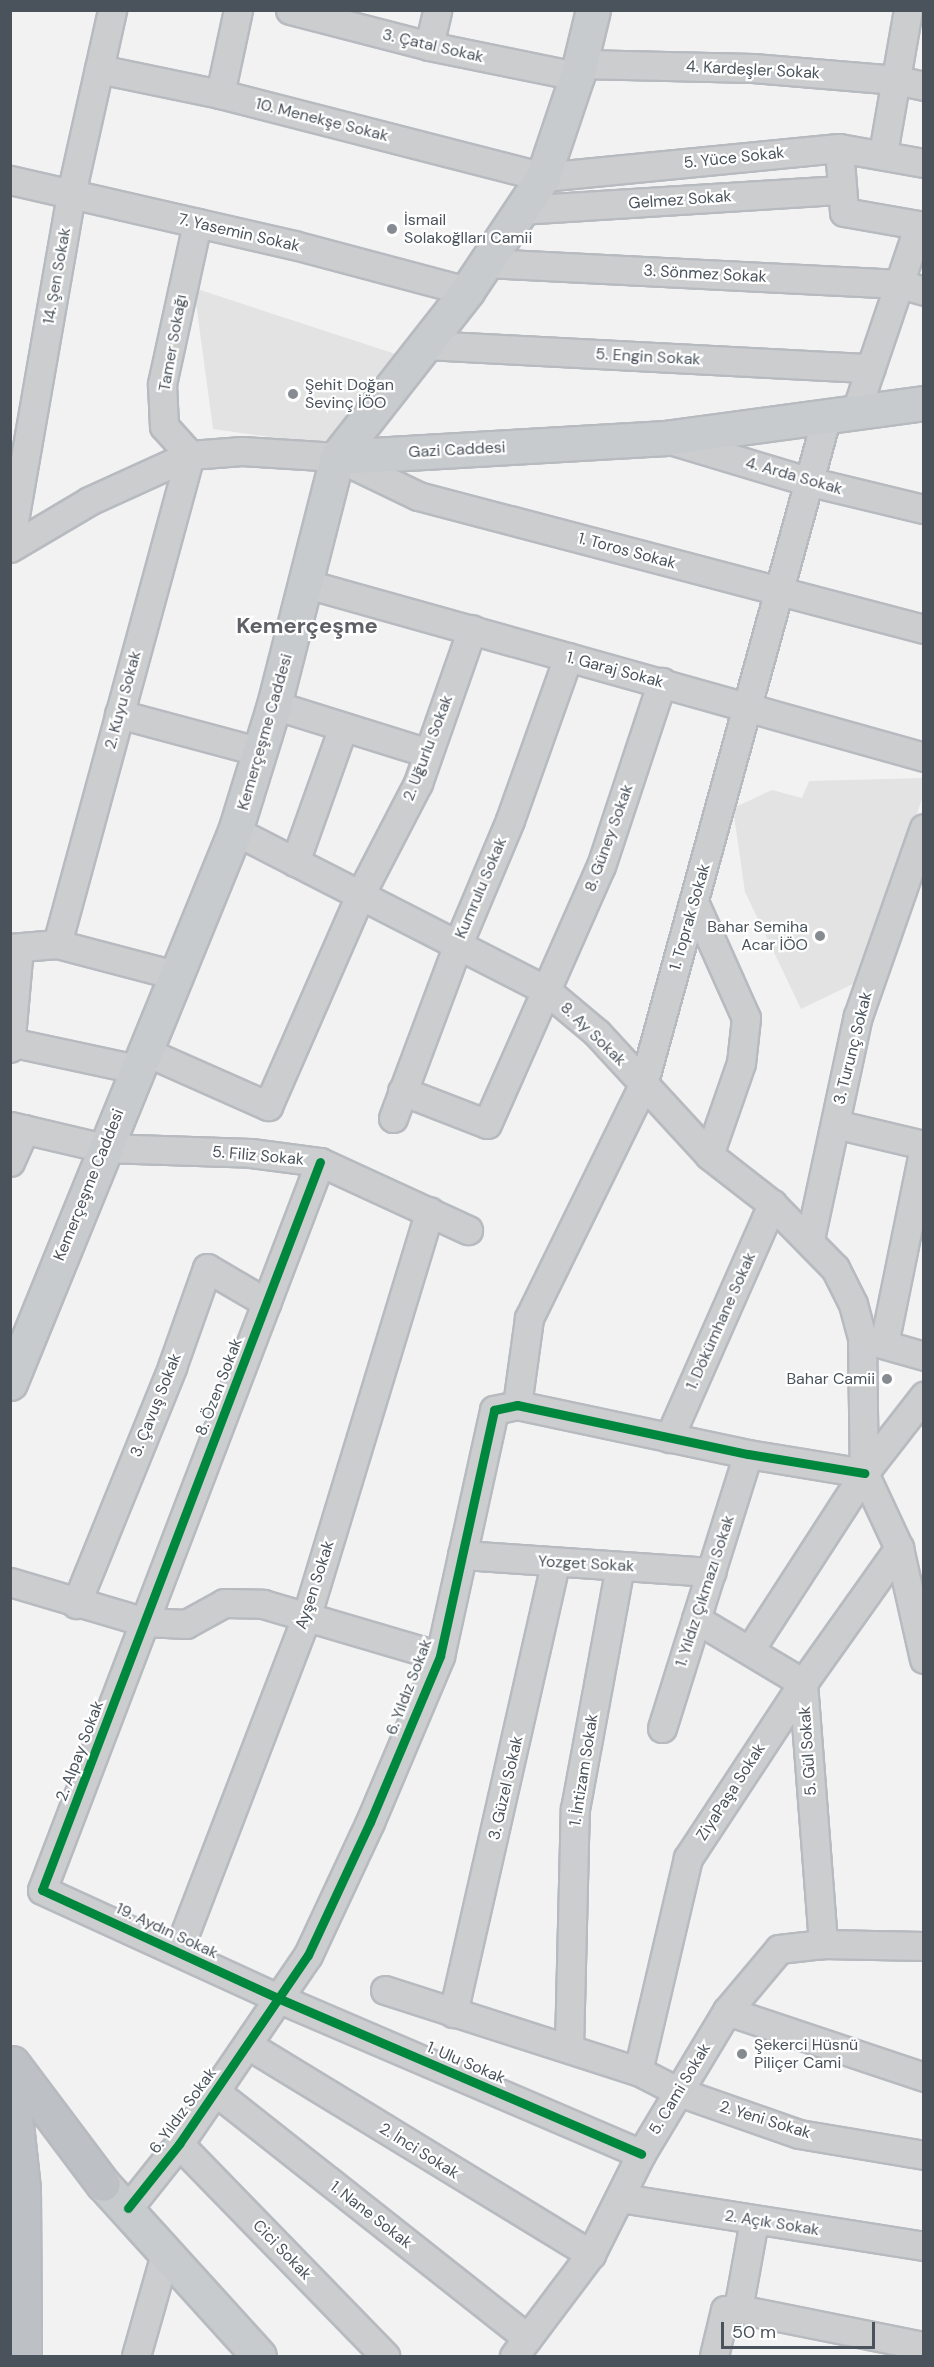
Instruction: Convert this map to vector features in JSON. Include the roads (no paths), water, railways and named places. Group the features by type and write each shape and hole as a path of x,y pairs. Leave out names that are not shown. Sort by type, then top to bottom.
{"highway":[{"path":"10,2060 103,2184"},
{"path":"10,2069 23,2189 26,2352"},
{"path":"23,2189 33,2161 51,2149 60,2151 103,2184"}],"main road":[{"name":"Kemerçeşme Caddesi","path":"10,1383 174,975 235,831 261,752 307,584 337,457 467,291 543,177 579,70 592,10"},
{"name":"Gazi Caddesi","path":"337,457 666,438 924,403"},
{"path":"103,2184 128,2208 259,2356"}],"street":[{"name":"14. Şen Sokak","path":"10,546 71,194 112,10"},
{"path":"220,94 237,10"},
{"name":"3. Çatal Sokak","path":"290,10 429,46 579,70"},
{"path":"429,46 437,10"},
{"path":"883,153 908,10"},
{"name":"4. Kardeşler Sokak","path":"579,70 753,68 896,80 924,86"},
{"name":"10. Menekşe Sokak","path":"99,69 220,94 543,177"},
{"path":"839,148 839,190 844,212 921,225"},
{"name":"5. Yüce Sokak","path":"543,177 839,148 883,153 924,163"},
{"name":"7. Yasemin Sokak","path":"10,180 197,223 467,291"},
{"name":"Gelmez Sokak","path":"521,210 839,190"},
{"name":"Tamer Sokağı","path":"190,456 164,426 162,384 197,223"},
{"name":"1. Toprak Sokak","path":"518,1405 529,1318 643,1085 695,904 807,481 912,288 921,225"},
{"name":"3. Sönmez Sokak","path":"486,263 912,288"},
{"name":"5. Engin Sokak","path":"425,345 870,368"},
{"name":"4. Arda Sokak","path":"666,438 807,481 924,509"},
{"name":"Gazi Caddesi","path":"10,546 89,501 190,456 242,451 337,457"},
{"name":"2. Kuyu Sokak","path":"57,944 190,456"},
{"name":"1. Toros Sokak","path":"337,457 418,496 924,629"},
{"name":"1. Garaj Sokak","path":"307,584 746,705 924,758"},
{"name":"2. Uğurlu Sokak","path":"140,1060 268,1106 360,896 417,783 472,629"},
{"name":"Kumrulu Sokak","path":"393,1118 458,944 510,820 568,657"},
{"name":"8. Güney Sokak","path":"402,1091 487,1124 601,866 662,682"},
{"path":"274,705 428,753"},
{"path":"119,714 261,752"},
{"path":"295,862 343,727"},
{"name":"3. Turunç Sokak","path":"810,1239 858,1016 924,828"},
{"name":"8. Ay Sokak","path":"235,831 547,991 597,1033 709,1155 772,1204 810,1239 835,1268 873,1341 864,1473"},
{"path":"695,904 746,1018 741,1063 709,1155"},
{"path":"10,1048 15,947 57,944 174,975"},
{"path":"11,1042 140,1060"},
{"path":"835,1124 924,1146 873,1341 924,1356"},
{"path":"10,1162 18,1128"},
{"name":"5. Filiz Sokak","path":"18,1128 104,1148 251,1153 321,1162 468,1230"},
{"name":"8. Özen Sokak","path":"145,1622 321,1162"},
{"name":"1. Dökümhane Sokak","path":"669,1438 772,1204"},
{"name":"Ayşen Sokak","path":"178,1951 306,1618 430,1211"},
{"name":"3. Çavuş Sokak","path":"76,1604 172,1366 207,1268 267,1303"},
{"path":"751,1648 864,1473 924,1396"},
{"path":"518,1405 748,1454 864,1473"},
{"name":"6. Yıldız Sokak","path":"128,2208 179,2144 280,2000 323,1925 440,1656 494,1410 518,1405"},
{"name":"1. Yıldız Çıkmazı Sokak","path":"662,1728 748,1454"},
{"path":"864,1473 899,1548 924,1659"},
{"name":"ZiyaPaşa Sokak","path":"638,2071 688,1858 803,1683 899,1548"},
{"name":"Yozget Sokak","path":"462,1555 711,1572"},
{"name":"3. Güzel Sokak","path":"453,2013 555,1563"},
{"name":"1. İntizam Sokak","path":"569,2047 575,1809 620,1566"},
{"path":"10,1582 76,1604 145,1622 186,1623 224,1602 263,1604 440,1656"},
{"name":"5. Gül Sokak","path":"696,1619 751,1648 803,1683 823,1944"},
{"name":"2. Alpay Sokak","path":"42,1890 145,1622"},
{"name":"19. Aydın Sokak","path":"42,1890 280,2000"},
{"name":"5. Cami Sokak","path":"521,2347 591,2254 641,2154 727,2011 779,1949 823,1944 924,1946"},
{"path":"385,1990 453,2013 569,2047 638,2071 679,2092"},
{"name":"1. Ulu Sokak","path":"280,2000 641,2154"},
{"path":"727,2011 924,2077"},
{"name":"2. İnci Sokak","path":"248,2045 591,2254"},
{"name":"1. Nane Sokak","path":"216,2092 521,2347"},
{"name":"2. Yeni Sokak","path":"679,2092 798,2134 924,2155"},
{"name":"Cici Sokak","path":"179,2144 385,2356"},
{"name":"2. Açık Sokak","path":"621,2198 754,2222 924,2246"},
{"path":"738,2309 754,2222"},
{"path":"136,2356 166,2251"},
{"path":"714,2356 724,2310 738,2309 924,2346"}],"place":[{"name":"İsmail Solakoğlları Camii","path":"392,229"},
{"name":"Şehit Doğan Sevinç İÖO","path":"293,394"},
{"name":"Bahar Semiha Acar İÖO","path":"820,936"},
{"name":"Bahar Camii","path":"887,1379"},
{"name":"Şekerci Hüsnü Piliçer Cami","path":"742,2054"}],"district":[{"name":"Kemerçeşme","path":"307,626"}]}
